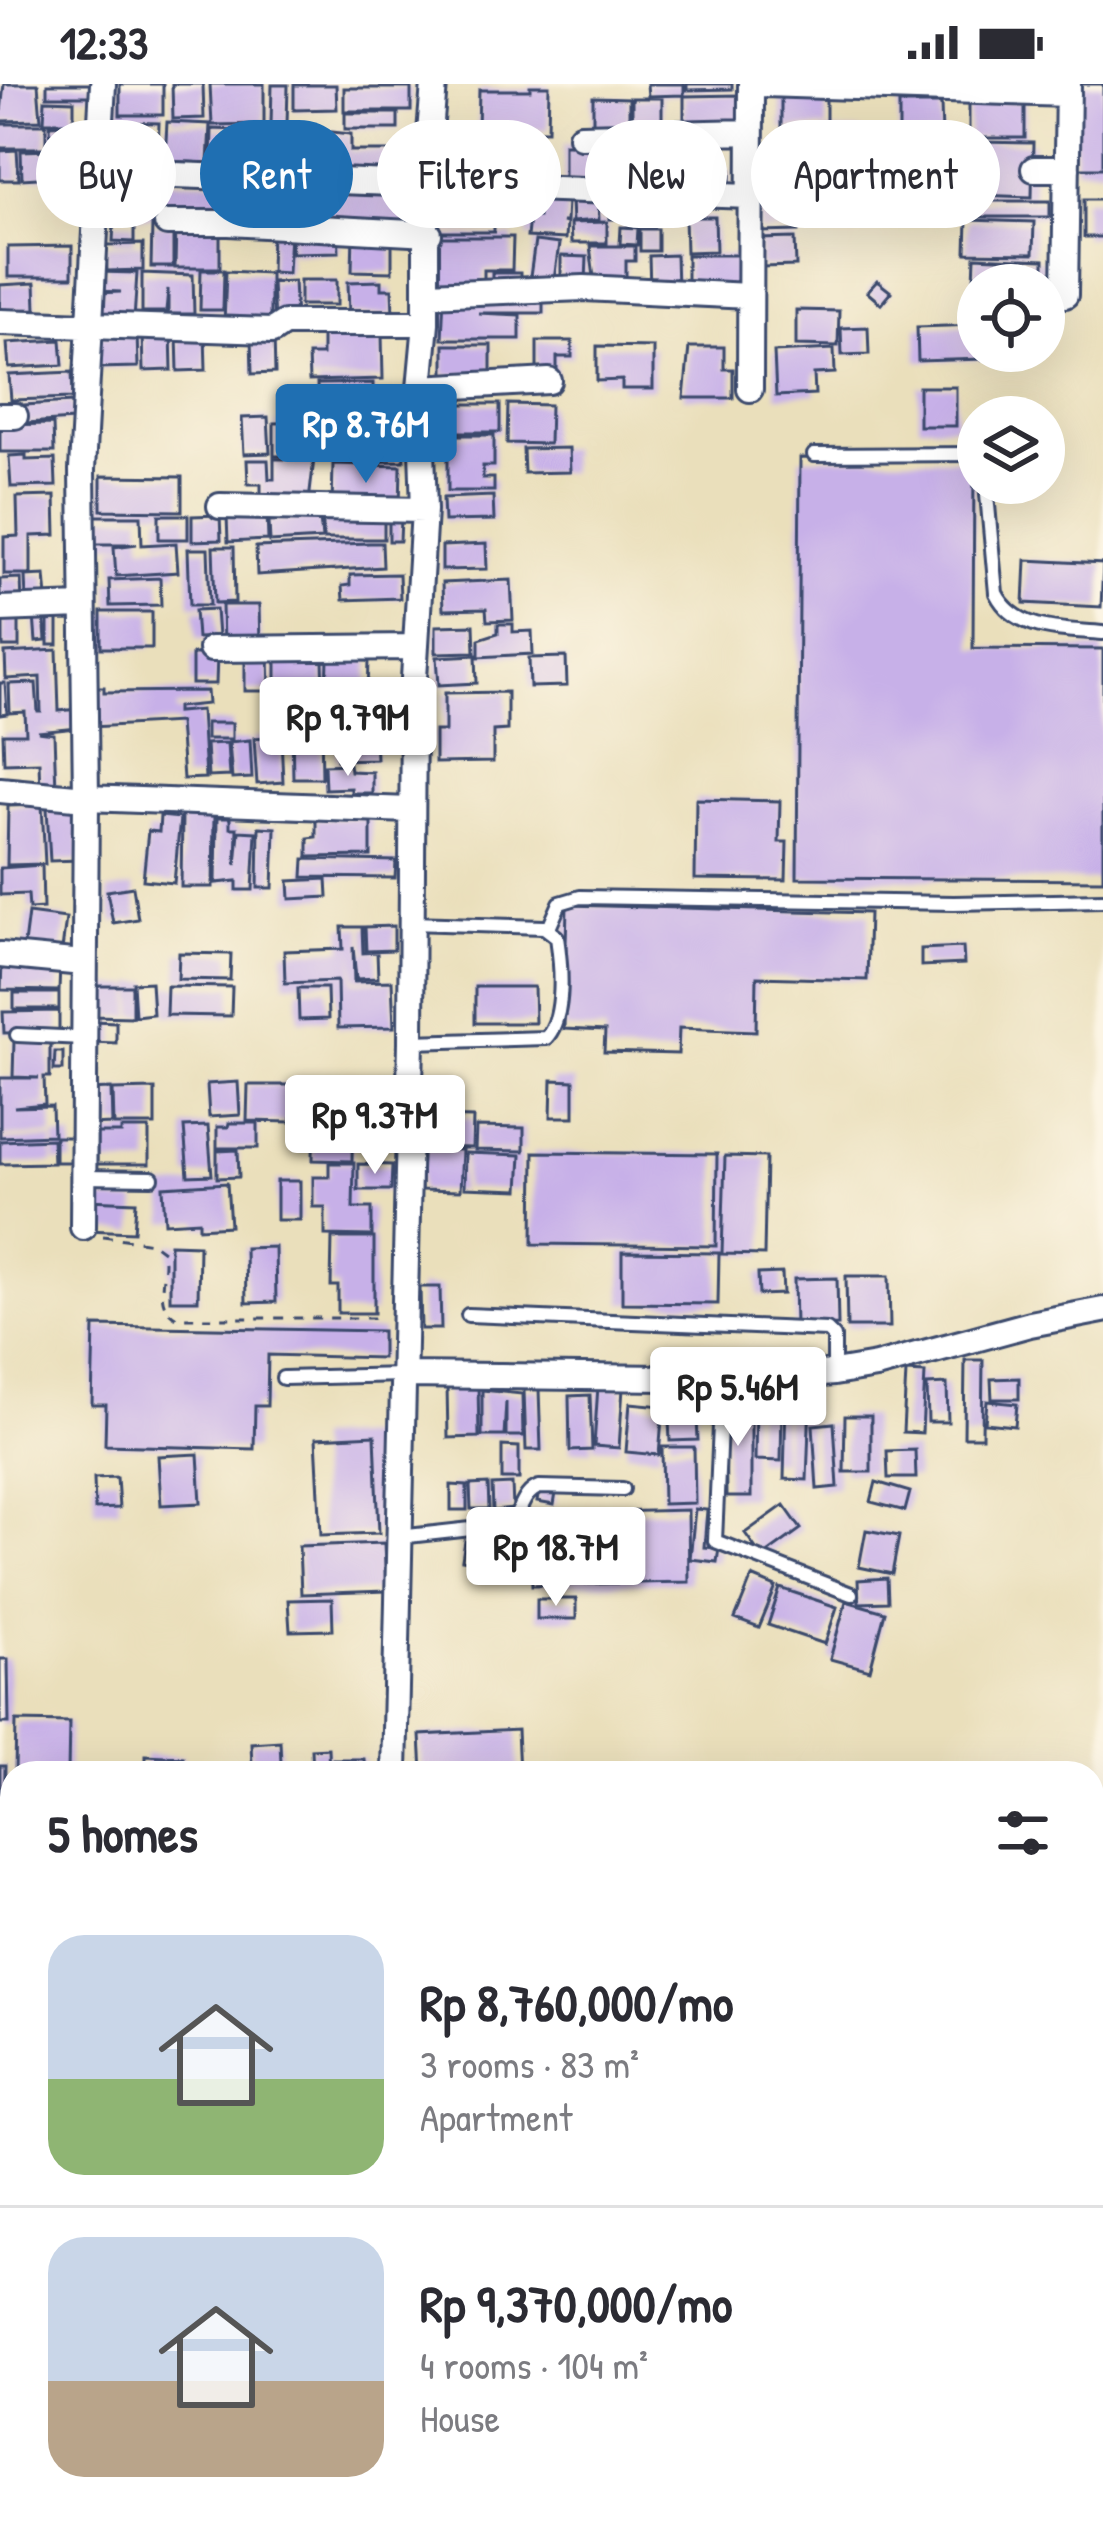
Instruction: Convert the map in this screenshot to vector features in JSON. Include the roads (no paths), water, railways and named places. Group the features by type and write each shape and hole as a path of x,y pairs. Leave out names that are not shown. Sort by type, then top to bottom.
{"street":[{"path":"83,1227 86,797 82,606 88,326 103,84"},
{"path":"431,120 434,84"},
{"path":"750,389 752,84"},
{"path":"763,84 1068,89 1065,295"},
{"path":"581,136 750,132"},
{"path":"1034,169 1067,169"},
{"path":"176,175 377,181"},
{"path":"561,188 749,196"},
{"path":"176,223 429,234"},
{"path":"394,1761 411,1042 410,810 424,510 420,388 429,228"},
{"path":"427,294 584,288 748,296"},
{"path":"0,322 275,331 284,323 426,323"},
{"path":"420,388 550,381"},
{"path":"220,506 424,510"},
{"path":"0,609 82,606"},
{"path":"212,649 416,647"},
{"path":"0,790 410,810"},
{"path":"0,955 83,963"},
{"path":"403,1375 722,1379 834,1373 1103,1310"}],"lane":[{"path":"814,455 957,454"},
{"path":"988,504 1001,605 1027,623 1103,633"},
{"path":"549,928 560,903 580,898 954,903 1103,899"},
{"path":"409,923 549,928"},
{"path":"411,1042 546,1038 558,1020 558,944 549,928"},
{"path":"16,1035 84,1038"},
{"path":"84,1178 152,1178"},
{"path":"468,1315 826,1330 834,1337 834,1373"},
{"path":"284,1378 403,1375"},
{"path":"722,1379 715,1541 851,1594"},
{"path":"399,1537 507,1525 518,1516 528,1493 539,1486 623,1490"}]}
